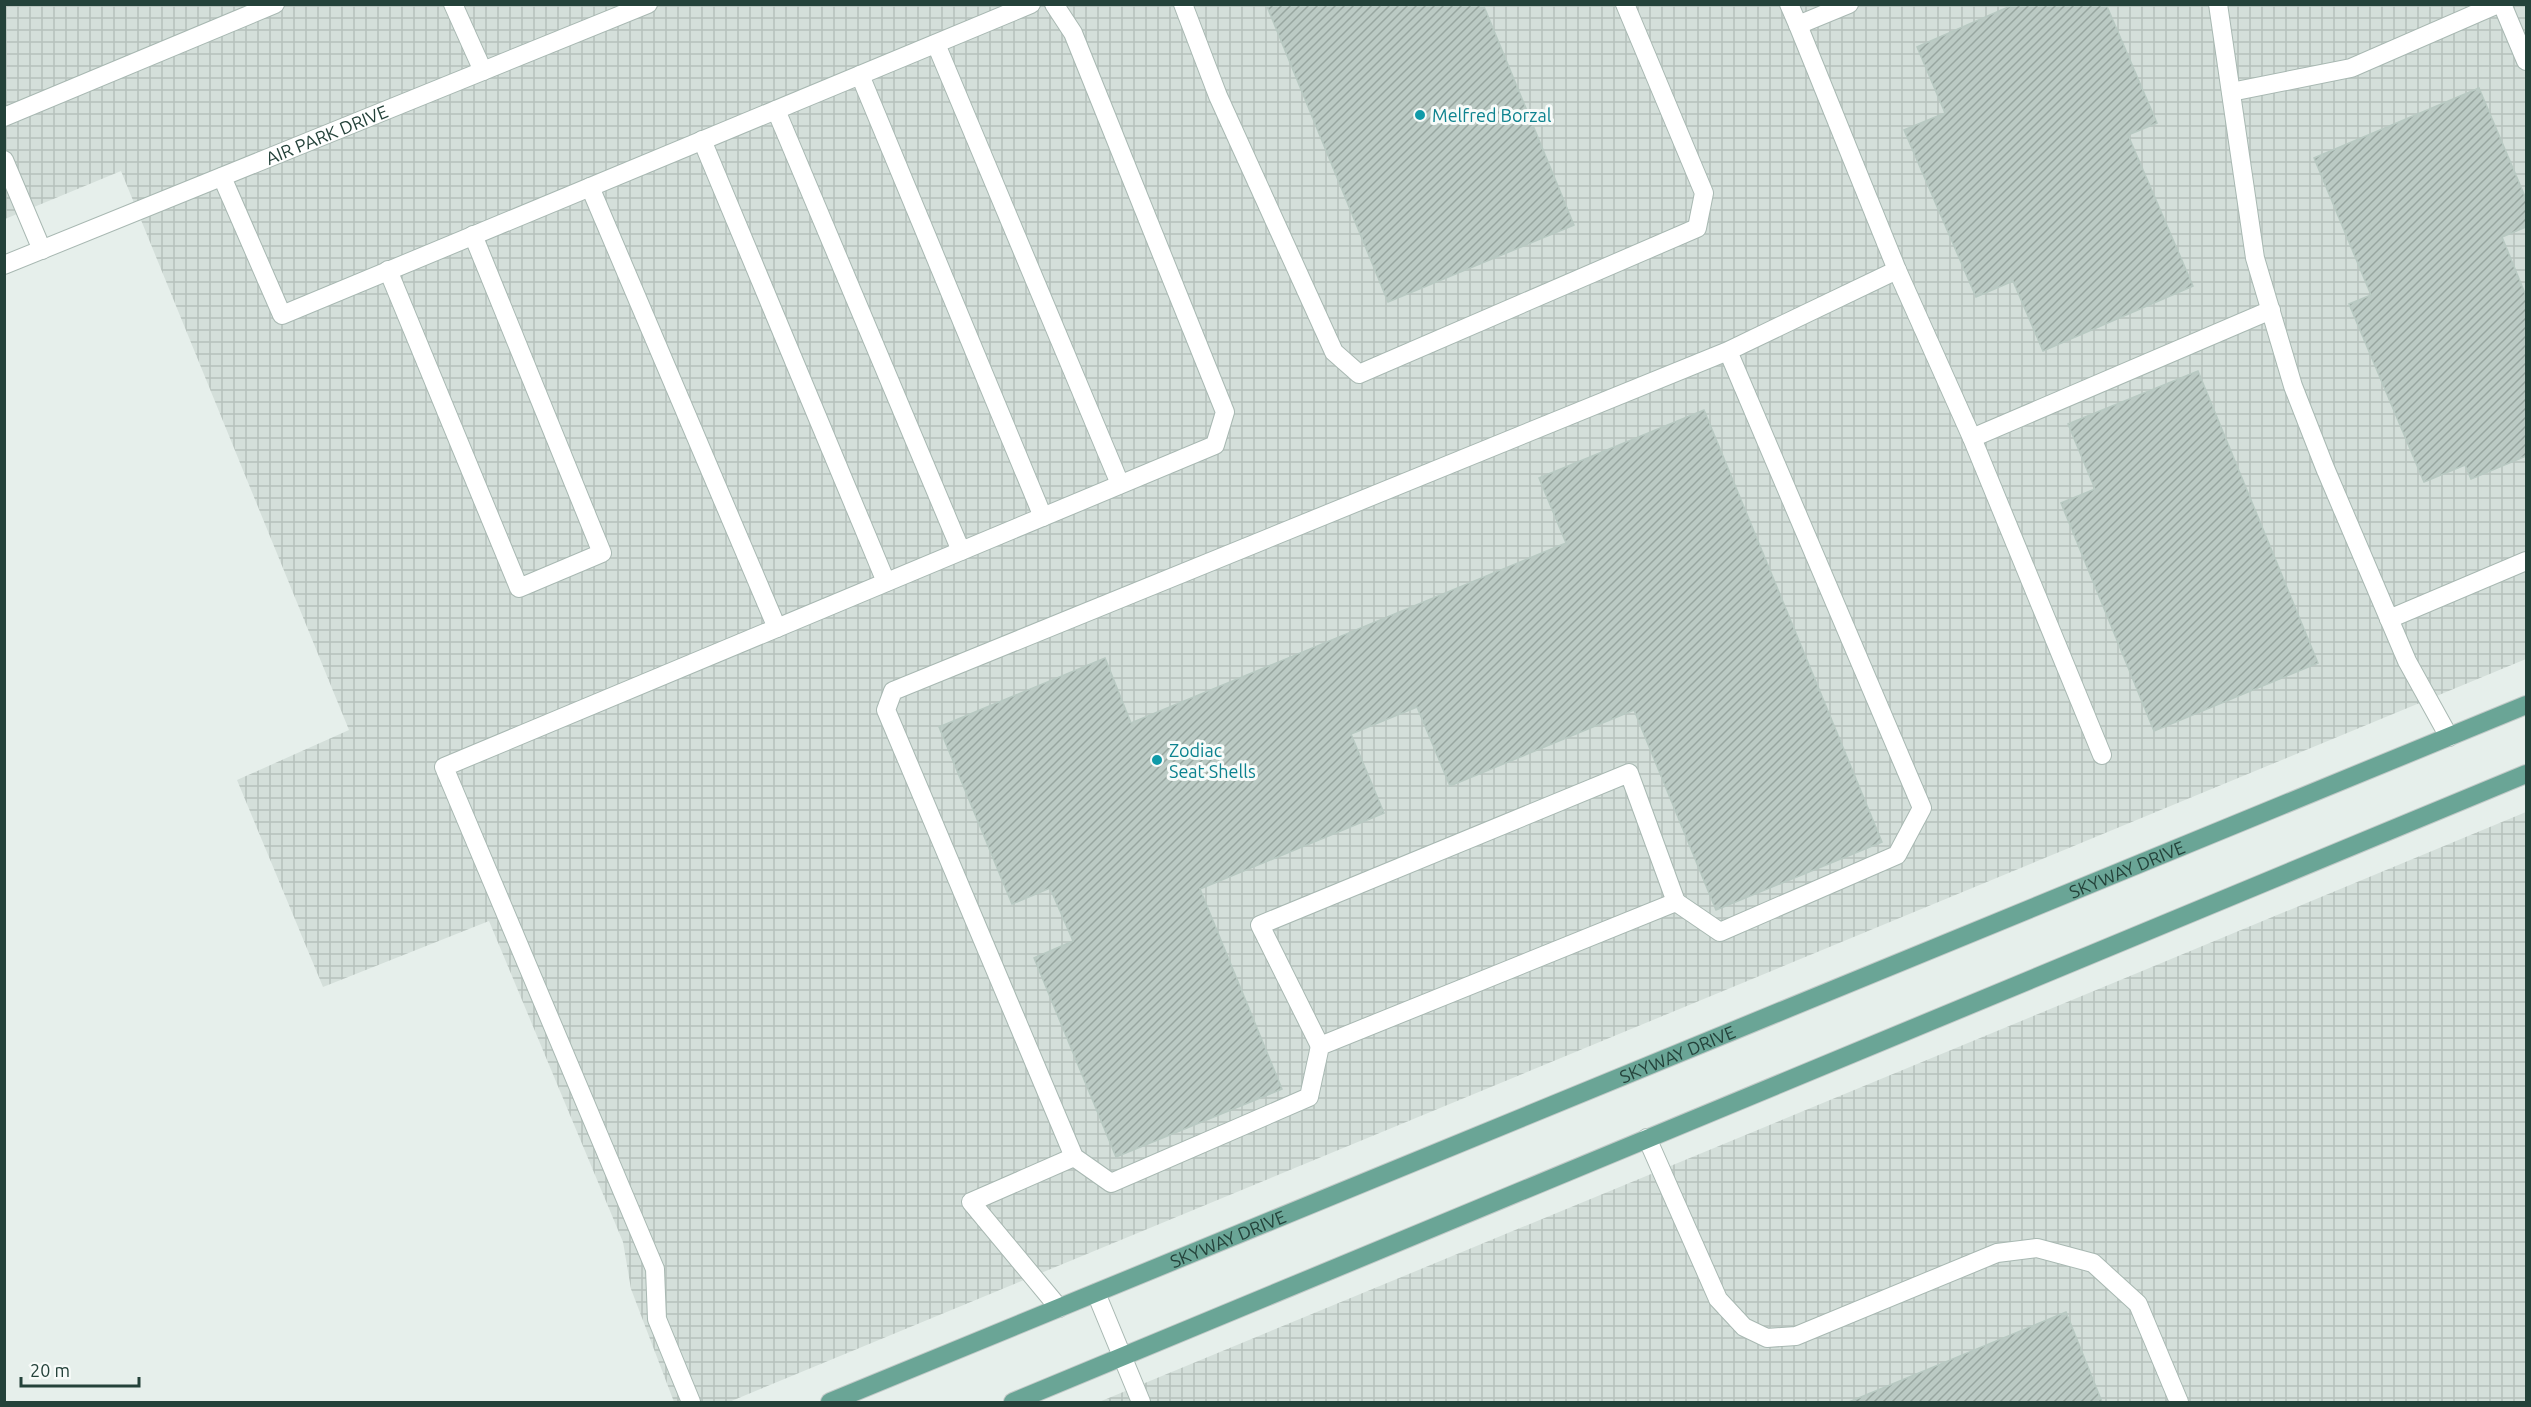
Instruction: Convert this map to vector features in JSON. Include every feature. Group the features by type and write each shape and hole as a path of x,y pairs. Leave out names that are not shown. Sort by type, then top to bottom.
{"main road":[{"name":"SKYWAY DRIVE","path":"830,1402 2526,705"},
{"path":"1013,1402 2526,774"}],"street":[{"path":"4,117 275,4"},
{"path":"453,4 483,71"},
{"name":"AIR PARK DRIVE","path":"4,265 648,4"},
{"path":"222,177 282,315 1031,4"},
{"path":"691,1402 657,1319 654,1269 444,767 1215,444 1225,412 1073,33 1054,4"},
{"path":"1184,4 1218,96 1334,352 1359,374 1697,228 1704,193 1625,4"},
{"path":"1789,4 1897,270 1972,438 2102,755"},
{"path":"1798,25 1849,4"},
{"path":"2218,4 2255,258 2293,386 2407,662 2449,737"},
{"path":"2231,92 2351,68 2500,4 2526,62"},
{"path":"936,44 1120,484"},
{"path":"860,75 1043,516"},
{"path":"776,110 962,551"},
{"path":"702,140 886,582"},
{"path":"4,160 42,250"},
{"path":"590,186 777,628"},
{"path":"388,270 519,588 602,553 473,235"},
{"path":"1728,351 1922,808 1897,855 1720,932 1676,902 1629,773 1260,925 1320,1046 1309,1097 1111,1182 1074,1157 886,710 893,691 1728,351 1897,270"},
{"path":"1972,438 2271,310"},
{"path":"2389,619 2526,561"},
{"path":"1320,1046 1676,902"},
{"path":"1647,1138 1718,1299 1744,1327 1767,1338 1796,1336 1997,1253 2037,1248 2093,1263 2138,1304 2179,1402"},
{"path":"1059,1308 971,1202 1074,1157"},
{"path":"1096,1293 1141,1402"}],"shaded area":[{"path":"5,5 2526,5 2526,659 729,1402 674,1402 631,1289 623,1242 489,921 323,987 237,780 349,730 121,171 5,219"},
{"path":"2526,812 2526,1402 1099,1402 2118,981"}],"building":[{"name":"Melfred Borzal","path":"1266,4 1483,4 1574,225 1388,302"},
{"path":"2015,4 2106,4 2157,123 2128,135 2193,286 2043,351 2013,281 1976,297 1904,130 1945,113 1917,47"},
{"path":"2479,88 2526,199 2526,227 2502,237 2526,296 2526,456 2471,479 2465,465 2424,482 2349,304 2371,295 2314,158"},
{"path":"2198,371 2318,663 2154,731 2061,503 2095,489 2068,424"},
{"name":"Zodiac Seat Shells","path":"1704,410 1882,842 1716,910 1634,710 1450,786 1417,707 1351,734 1384,813 1200,889 1282,1089 1116,1157 1034,958 1073,941 1050,888 1012,904 939,727 1105,658 1131,723 1566,543 1539,478"},
{"path":"2066,1312 2102,1402 1849,1402"}],"place":[{"name":"Melfred Borzal","path":"1420,115"},
{"name":"Zodiac Seat Shells","path":"1157,760"}]}
